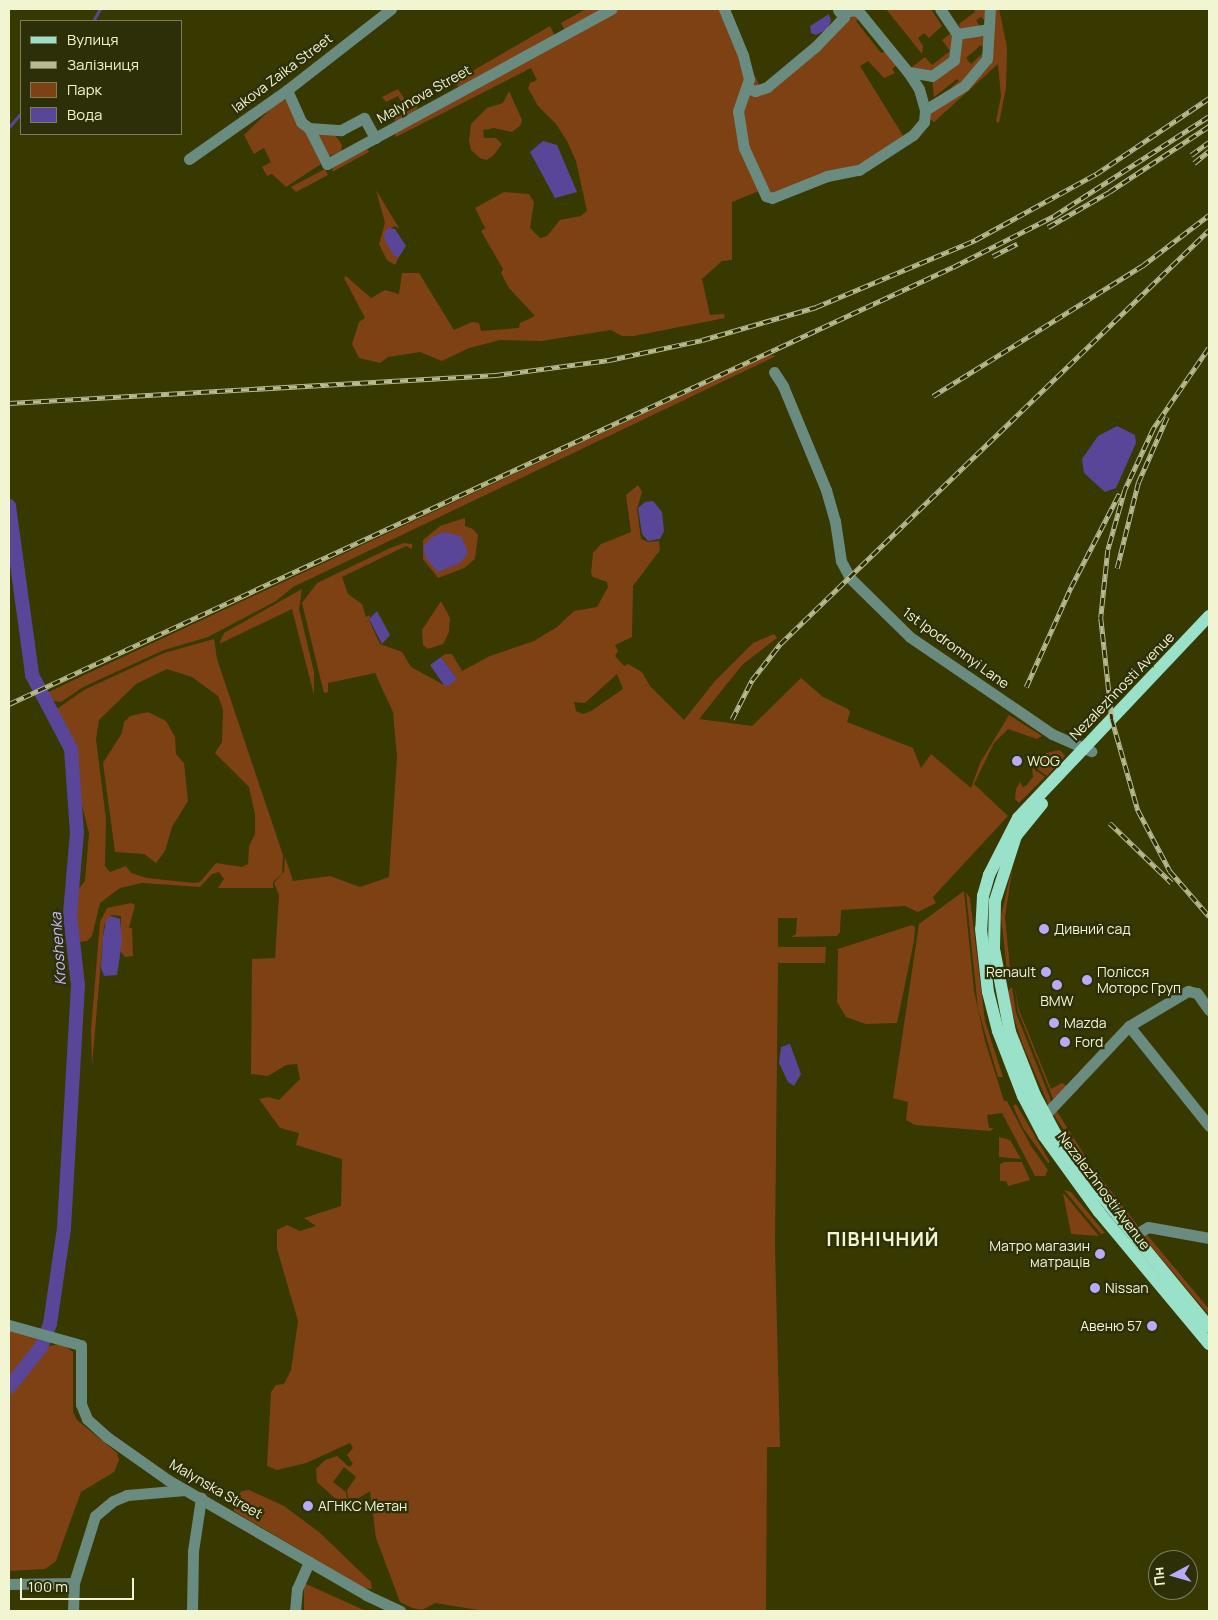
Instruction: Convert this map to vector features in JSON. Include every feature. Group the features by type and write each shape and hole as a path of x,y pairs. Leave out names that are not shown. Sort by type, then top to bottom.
{"main road":[{"name":"Nezalezhnosti Avenue","path":"1209,616 1087,749 1016,836 994,901 994,949 1005,1015 1026,1074 1045,1115 1086,1177 1209,1327"},
{"name":"Nezalezhnosti Avenue","path":"1209,628 1018,818 1003,842 989,875 983,896 981,929 992,1011 1013,1075 1049,1144 1099,1212 1209,1344"}],"street":[{"name":"Iakova Zaika Street","path":"189,159 287,90 391,9"},
{"name":"Malynova Street","path":"287,90 301,122 309,128 327,164 611,9"},
{"path":"724,9 743,54 748,88 738,117 747,159 766,196 772,198 827,176 864,168 913,135 924,122 925,110 919,89 908,72 859,12 854,10 840,13 828,35 766,87 755,91 748,88"},
{"path":"908,72 937,75 954,60 954,29 940,9"},
{"path":"925,110 964,86 981,68 990,51 988,29 990,9"},
{"path":"954,29 988,29"},
{"path":"309,128 341,130 364,118 375,138"},
{"path":"341,130 352,150"},
{"name":"1st Ipodromnyi Lane","path":"774,372 783,386 830,501 841,561 850,578 910,637 1052,734 1087,749"},
{"path":"1045,1115 1129,1026 1188,991 1196,993 1209,1010"},
{"path":"1129,1026 1209,1126"},
{"path":"1133,1236 1148,1227 1209,1238"},
{"name":"Malynska Street","path":"9,1325 79,1345 80,1399 87,1419 129,1454 186,1490 309,1562 402,1611"},
{"path":"73,1611 74,1583 88,1531 95,1516 104,1506 127,1495 186,1490"},
{"path":"192,1611 193,1551 201,1498"},
{"path":"296,1611 297,1590 309,1562"},
{"path":"9,1584 74,1583"}],"green space":[{"path":"586,9 605,9 565,31 561,23"},
{"path":"618,9 723,9 763,93 852,14 861,18 856,21 881,53 887,51 898,64 892,69 895,73 884,78 868,61 860,66 905,139 865,162 775,194 759,191 732,202 732,260 722,261 702,279 710,315 724,314 725,318 634,336 622,336 611,330 541,341 500,340 469,348 442,361 420,352 388,357 380,363 359,358 352,344 359,322 365,318 344,278 346,276 371,298 385,290 399,294 402,273 419,273 454,330 472,322 479,323 481,331 519,328 520,323 535,316 509,288 501,273 503,269 481,231 485,228 475,208 504,192 529,194 534,202 530,228 540,238 547,236 560,220 581,216 587,211 576,161 567,141 556,124 538,106 528,88 530,83 537,80 531,68 396,137 394,133"},
{"path":"886,9 931,9 942,26 929,38 924,33 918,38 923,46 922,54"},
{"path":"973,9 987,9 984,20 981,17 976,20 981,28 960,29 959,24 975,12"},
{"path":"992,9 999,9 1007,47 1006,88 999,123 996,121 1001,96 998,64 934,122 930,119 929,112 981,72"},
{"path":"550,26 555,36 458,87 455,81"},
{"path":"952,32 953,59 936,73 911,68 925,57 932,65 950,51 942,40"},
{"path":"985,34 987,50 965,82 950,88 959,81 957,79 934,97 932,79 939,76 961,38","holes":["981,45 986,50 971,64 966,58"]},
{"path":"398,89 408,105 417,104 417,109 396,122 394,118 406,111 398,96 386,102 382,97"},
{"path":"509,91 522,120 520,126 512,132 494,128 483,130 484,138 496,138 502,144 493,156 486,160 480,158 471,150 469,141 471,124 487,108 503,103"},
{"path":"281,99 287,101 307,134 321,164 286,187 272,174 267,176 262,167 271,162 264,148 254,154 244,135"},
{"path":"318,134 335,135 342,145 341,152 329,156"},
{"path":"366,147 369,152 332,172 333,166"},
{"path":"325,169 328,175 296,192 291,187"},
{"path":"376,190 399,228 394,226 384,234 399,257 395,265 387,260 379,244 385,223"},
{"path":"769,355 776,356 293,587 276,601 208,637 164,650 83,687 61,702 47,700 49,692 80,677"},
{"path":"638,485 642,492 637,509 641,539 648,542 659,541 660,550 633,586 632,637 615,645 618,651 615,656 624,666 628,664 642,672 650,686 684,720 715,681 753,643 774,634 777,638 742,665 699,719 752,726 801,678 823,697 848,709 850,712 847,722 913,748 921,768 931,754 971,788 980,763 1009,715 1042,736 1037,739 1008,729 994,743 974,784 1008,816 933,897 936,903 918,912 905,906 841,910 840,932 837,936 791,937 796,934 797,918 778,918 778,947 826,947 825,963 778,963 775,1246 780,1447 767,1447 766,1611 484,1611 435,1603 422,1610 412,1608 400,1602 376,1538 370,1491 359,1498 348,1498 347,1490 356,1477 344,1467 333,1482 346,1492 347,1499 336,1499 317,1482 316,1469 325,1460 337,1456 349,1467 353,1464 347,1455 353,1448 350,1443 306,1463 277,1470 267,1466 271,1392 276,1385 284,1384 291,1370 298,1321 277,1249 277,1230 287,1225 300,1231 316,1226 304,1218 341,1206 342,1159 296,1145 299,1133 280,1128 259,1099 268,1097 279,1100 300,1079 297,1064 286,1065 268,1076 251,1074 252,959 275,958 279,895 274,883 284,872 285,857 293,881 330,876 360,887 389,877 397,757 393,712 375,673 328,683 328,692 324,693 302,603 317,583 390,548 404,543 412,544 412,549 406,546 342,577 348,594 362,604 366,617 370,615 369,620 380,644 402,652 411,667 444,685 457,679 441,657 445,654 452,654 462,671 490,656 534,641 557,627 574,611 597,607 608,587 607,582 593,577 591,573 593,553 601,544 631,532 626,495","holes":["617,674 623,689 591,711 583,714 576,711 574,702 585,703"]},
{"path":"465,518 465,526 473,529 478,535 475,559 464,568 438,578 423,559 423,540 440,526"},
{"path":"302,589 299,609 314,672 314,695 292,609 219,644 224,633"},
{"path":"441,601 450,618 449,632 443,644 428,649 423,645 422,630"},
{"path":"214,639 217,659 283,855 282,874 273,882 273,888 218,888 224,879 219,872 212,874 200,887 142,883 120,888 100,903 92,936 87,941 80,942 74,904 77,891 85,881 89,833 67,745 57,728 54,711 84,690 164,653","holes":["167,669 192,677 218,696 223,710 222,742 215,753 249,787 255,814 255,834 249,846 248,864 242,867 216,863 200,882 194,883 147,878 131,873 126,866 110,872 105,866 106,819 96,739 99,720 136,684"]},
{"path":"148,712 166,721 175,737 176,754 184,763 188,801 172,827 165,851 156,863 144,854 115,852 103,763 122,733 124,722 130,716"},
{"path":"1060,750 1065,756 1047,776 1033,766 1046,753"},
{"path":"1032,767 1045,777 1019,803 1015,799 1016,789 1020,782 1023,787 1033,777"},
{"path":"1013,864 1005,917 1011,979 1008,980 1001,916"},
{"path":"964,891 974,991 985,1041 1004,1101 1007,1101 1031,1146 1048,1170 1045,1176 1035,1176 1002,1113 987,1115 989,1128 994,1128 990,1131 915,1125 906,1120 908,1102 893,1098 919,924"},
{"path":"966,892 970,898 985,1021 1003,1077 998,1077 978,1009"},
{"path":"131,903 135,905 129,928 132,928 133,956 125,957 121,952 121,916 111,915 104,926 92,1066 91,1030 100,922 107,908"},
{"path":"912,925 915,927 914,941 897,1023 866,1024 846,1017 837,1002 838,949"},
{"path":"1012,987 1016,1013 1052,1103 1049,1106 1022,1043 1011,1008 1008,991"},
{"path":"1015,988 1019,1010 1051,1089 1062,1083 1067,1086 1054,1101 1018,1011"},
{"path":"1016,1104 1050,1162 1048,1163 1023,1128 1013,1106"},
{"path":"1056,1110 1087,1159 1084,1161 1054,1115"},
{"path":"999,1137 1010,1140 1021,1159 999,1157"},
{"path":"1004,1162 1022,1162 1030,1180 1008,1186 1006,1181 1000,1181 1000,1164"},
{"path":"1094,1169 1138,1226 1136,1228 1091,1171"},
{"path":"1064,1190 1071,1192 1105,1233 1101,1234"},
{"path":"1063,1193 1065,1195 1099,1236 1071,1234"},
{"path":"1144,1231 1209,1309 1209,1315 1141,1234"},
{"path":"9,1325 46,1335 41,1347 62,1344 73,1352 73,1412 77,1420 117,1453 119,1460 114,1472 81,1492 56,1561 45,1569 9,1571"},
{"path":"249,1490 284,1506 319,1532 371,1582 372,1589 364,1588 234,1511 234,1499 242,1491"},
{"path":"304,1583 366,1611 304,1611"}],"water":[{"path":"829,14 831,21 827,29 816,35 811,33 810,26"},
{"path":"543,141 557,145 577,192 555,198 530,152"},
{"path":"388,228 395,229 406,246 399,257 394,256 385,240 384,234"},
{"path":"1117,426 1135,435 1136,443 1116,488 1105,492 1084,473 1082,459 1098,436"},
{"path":"653,501 662,512 664,531 660,539 648,541 642,534 638,508 645,502"},
{"path":"443,532 461,536 468,553 460,563 438,572 426,558 423,547 431,538"},
{"path":"377,611 390,635 382,644 369,619"},
{"path":"441,657 457,679 448,686 444,685 430,665"},
{"path":"111,916 120,919 122,942 117,975 104,976 101,968 103,937 106,921"},
{"path":"790,1044 801,1074 794,1086 788,1082 779,1063 781,1047"}],"waterway":[{"path":"94,20 100,9"},
{"path":"9,127 20,114"},
{"name":"Kroshenka","path":"9,506 32,675 71,749 77,832 70,914 78,985 64,1228 50,1324 41,1347 9,1387"}],"railway":[{"path":"9,403 496,375 609,360 702,340 816,307 975,240 1096,174 1209,98"},
{"path":"9,704 953,267 1054,216 1209,116"},
{"path":"1048,227 1109,192 1209,126"},
{"path":"1191,155 1209,142"},
{"path":"1194,163 1209,151"},
{"path":"933,396 1142,266 1209,215"},
{"path":"732,719 752,680 780,644 1209,230"},
{"path":"993,256 1017,244"},
{"path":"1209,348 1154,428 1125,490 1108,550 1101,618 1112,719 1138,810 1170,871 1209,916"},
{"path":"1117,568 1138,483 1167,417"},
{"path":"1026,687 1071,587 1119,494"},
{"path":"1110,823 1172,883"}],"place":[{"name":"WOG","path":"1017,761"},
{"name":"Дивний сад","path":"1044,929"},
{"name":"Renault","path":"1046,972"},
{"name":"Полісся Моторс Груп","path":"1087,980"},
{"name":"BMW","path":"1057,985"},
{"name":"Mazda","path":"1054,1023"},
{"name":"Ford","path":"1065,1042"},
{"name":"Матро магазин матраців","path":"1100,1254"},
{"name":"Nissan","path":"1095,1288"},
{"name":"Авеню 57","path":"1152,1326"},
{"name":"АГНКС Метан","path":"308,1506"}],"district":[{"name":"ПІВНІЧНИЙ","path":"883,1240"}]}
